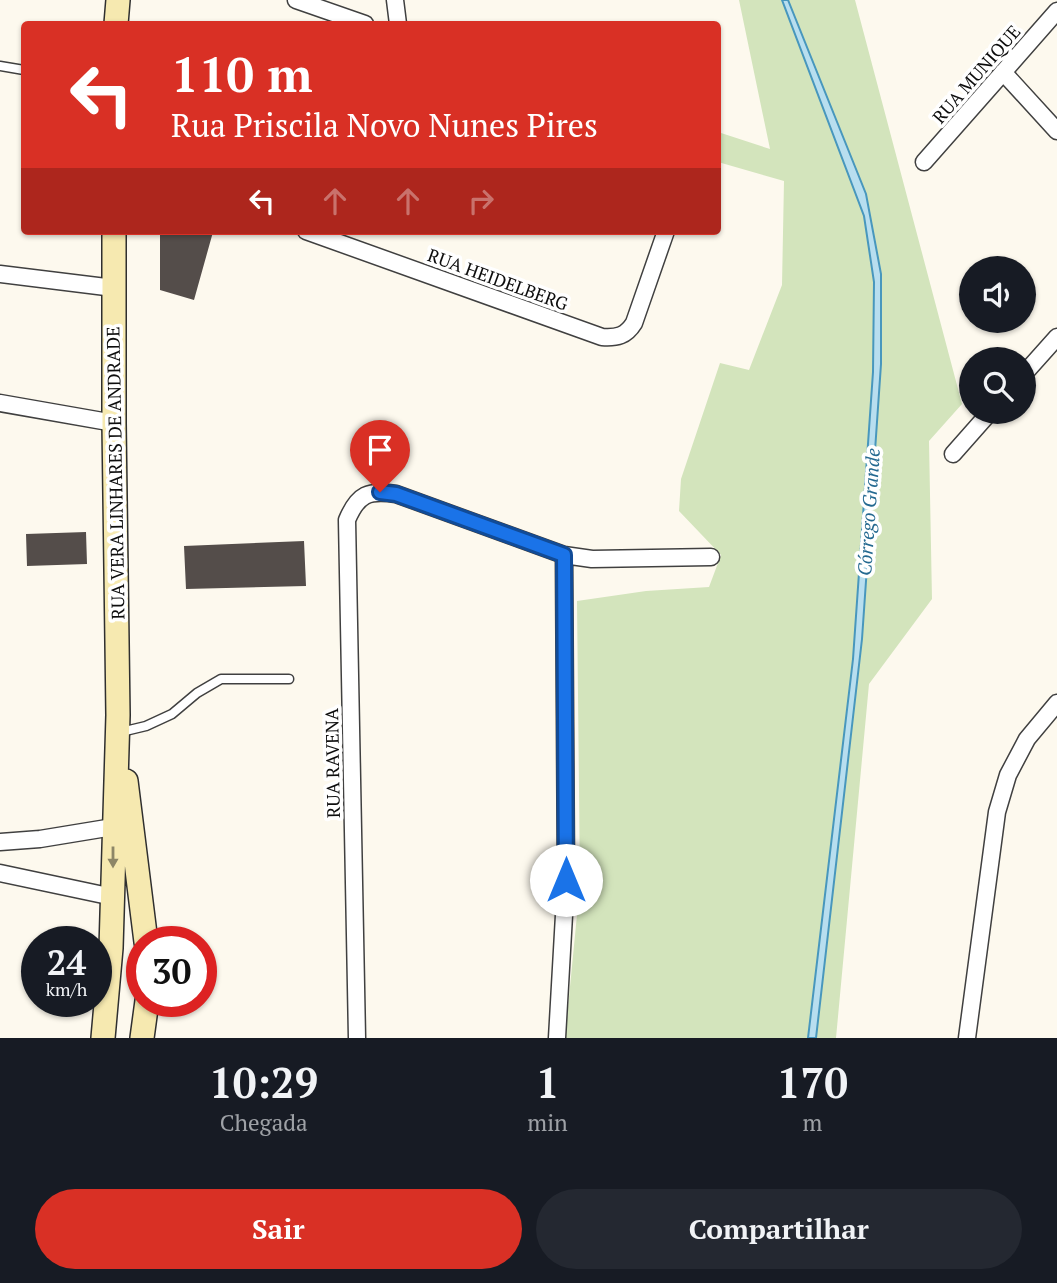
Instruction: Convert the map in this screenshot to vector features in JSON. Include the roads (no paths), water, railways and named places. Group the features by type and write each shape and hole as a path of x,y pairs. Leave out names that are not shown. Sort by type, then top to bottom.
{"main road":[{"path":"116,21 118,0"},
{"name":"RUA VERA LINHARES DE ANDRADE","path":"103,1038 109,986 119,724 114,235"},
{"name":"RUA VERA LINHARES DE ANDRADE","path":"119,724 144,926"},
{"path":"142,1038 145,1017"}],"street":[{"path":"296,0 356,21"},
{"path":"395,0 398,21"},
{"name":"RUA MUNIQUE","path":"923,162 1057,11"},
{"path":"1003,72 1057,131"},
{"name":"RUA HEIDELBERG","path":"317,235 602,337 616,338 628,332 634,323 666,235"},
{"path":"0,274 114,288"},
{"path":"1036,361 1057,337"},
{"path":"0,403 114,423"},
{"path":"953,454 980,424"},
{"name":"RUA RAVENA","path":"357,1038 347,520 354,504 365,495 380,492 396,494 564,555"},
{"path":"557,1038 566,880 564,555 592,559 711,557"},
{"path":"967,1038 996,812 1008,775 1027,739 1057,702"},
{"path":"0,842 113,828"},
{"path":"0,873 113,897"}],"lane":[{"path":"0,66 21,70"},
{"path":"119,724 146,726 172,713 197,693 221,679 289,679"}],"water":[{"name":"Córrego Grande","path":"782,0 788,0 866,194 881,274 881,364 862,639 816,1038 808,1038 853,659 873,372 874,282 864,216"}]}
